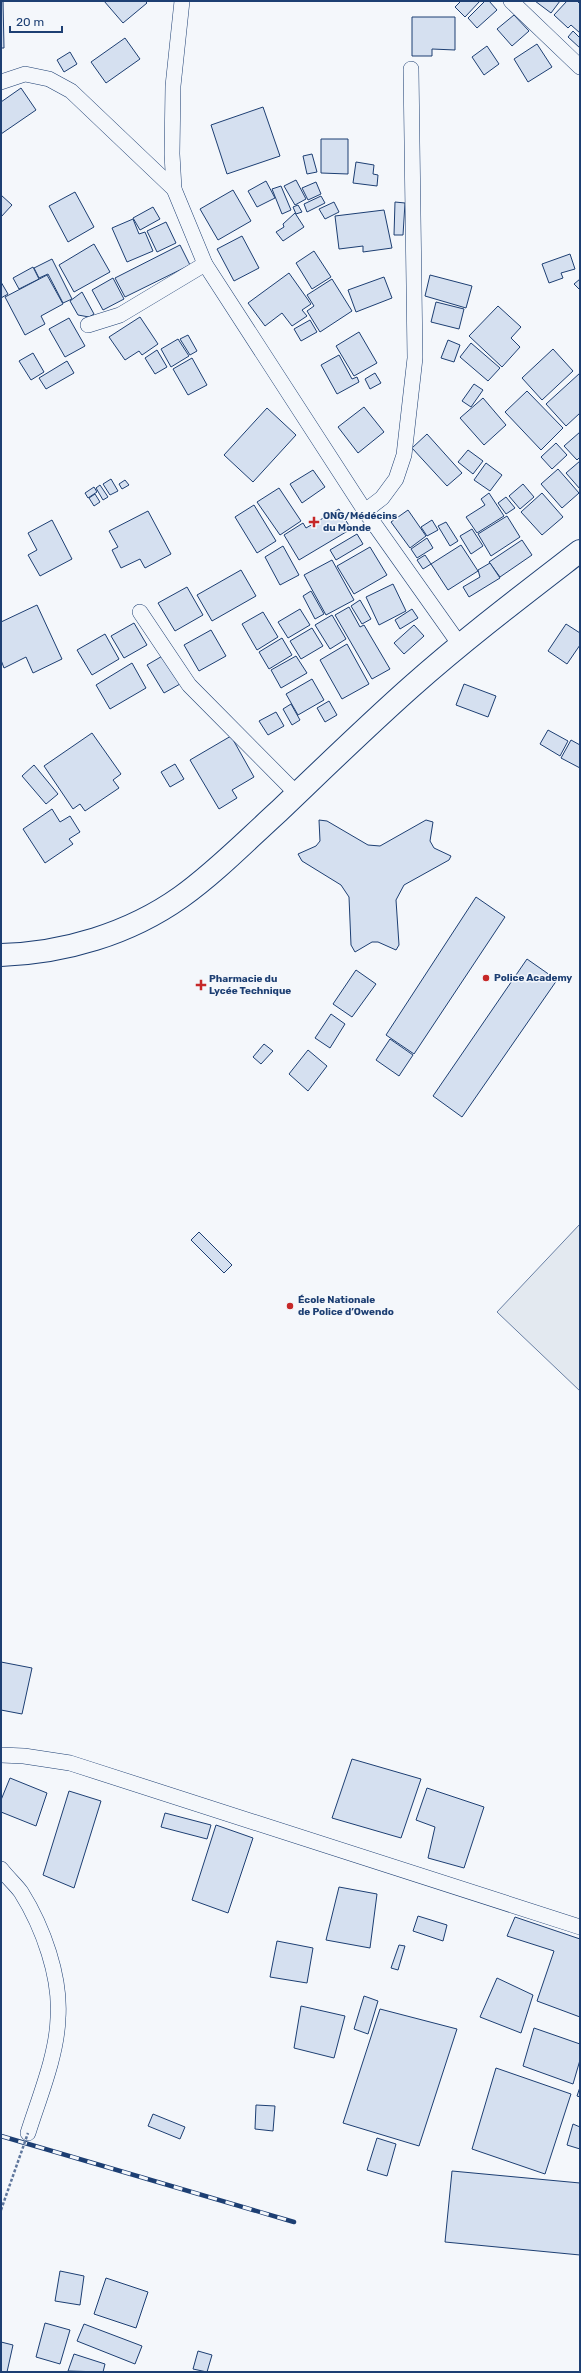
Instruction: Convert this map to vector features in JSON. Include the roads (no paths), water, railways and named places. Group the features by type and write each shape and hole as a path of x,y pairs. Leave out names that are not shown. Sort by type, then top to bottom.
{"street":[{"path":"182,1 173,86 172,154 174,189 205,264 365,511 460,645"},
{"path":"511,1 580,67"},
{"path":"365,511 382,498 396,479 404,455 415,358 411,69"},
{"path":"1,82 25,74 49,79 71,91 174,189"},
{"path":"88,325 120,315 205,264"},
{"path":"1,955 22,954 68,947 89,941 146,918 181,897 297,794 406,692 460,645 580,551"},
{"path":"140,612 189,685 297,794"},
{"path":"1,1755 24,1756 70,1763 580,1927"},
{"path":"1,1869 20,1892 34,1918 46,1948 58,1993 58,2019 54,2044 28,2133"}],"railway":[{"path":"1,2136 294,2222"}],"place":[{"name":"ONG/Médécins du Monde","path":"314,522"},
{"name":"Police Academy","path":"486,978"},
{"name":"Pharmacie du Lycée Technique","path":"201,985"},
{"name":"École Nationale de Police d’Owendo","path":"290,1306"}]}
